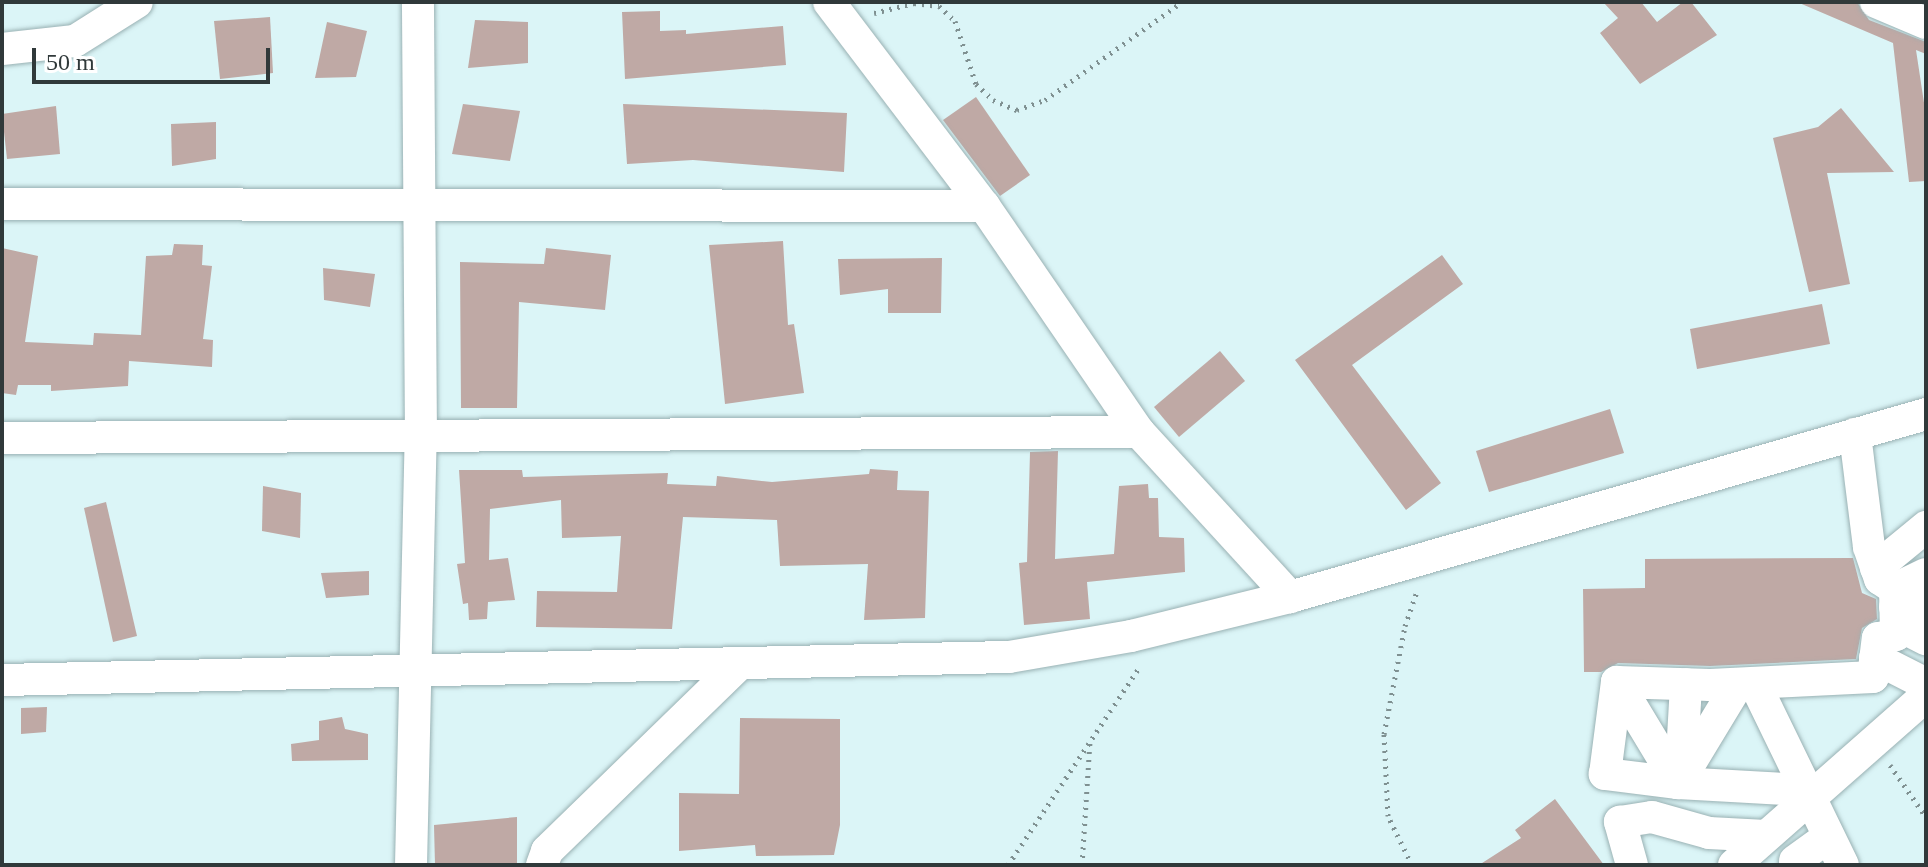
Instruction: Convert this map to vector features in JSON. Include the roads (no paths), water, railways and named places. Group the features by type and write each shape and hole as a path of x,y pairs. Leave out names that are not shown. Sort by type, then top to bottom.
{"street":[{"path":"2,49 75,41 137,2"},
{"path":"411,865 421,439 417,209 418,2"},
{"path":"1876,2 1921,15"},
{"path":"838,14 984,206 1139,432 1290,597"},
{"path":"2,204 417,209 984,206"},
{"path":"2,680 1009,657 1166,627 1290,597 1926,414"},
{"path":"2,438 421,439 1139,432"},
{"path":"1617,682 1746,684 1873,677 1878,638 1896,635 1897,599 1855,434"},
{"path":"1897,599 1926,527"},
{"path":"1897,599 1926,574"},
{"path":"1897,599 1926,639"},
{"path":"1875,658 1926,684"},
{"path":"542,865 547,851 739,664"},
{"path":"1617,682 1680,780"},
{"path":"1617,682 1605,774 1806,796"},
{"path":"1680,780 1686,684"},
{"path":"1680,780 1746,684"},
{"path":"1746,684 1843,865"},
{"path":"1734,865 1806,796 1874,743 1926,696"},
{"path":"1632,865 1620,822 1652,817 1709,833 1766,836"},
{"path":"1795,861 1828,837"}]}
